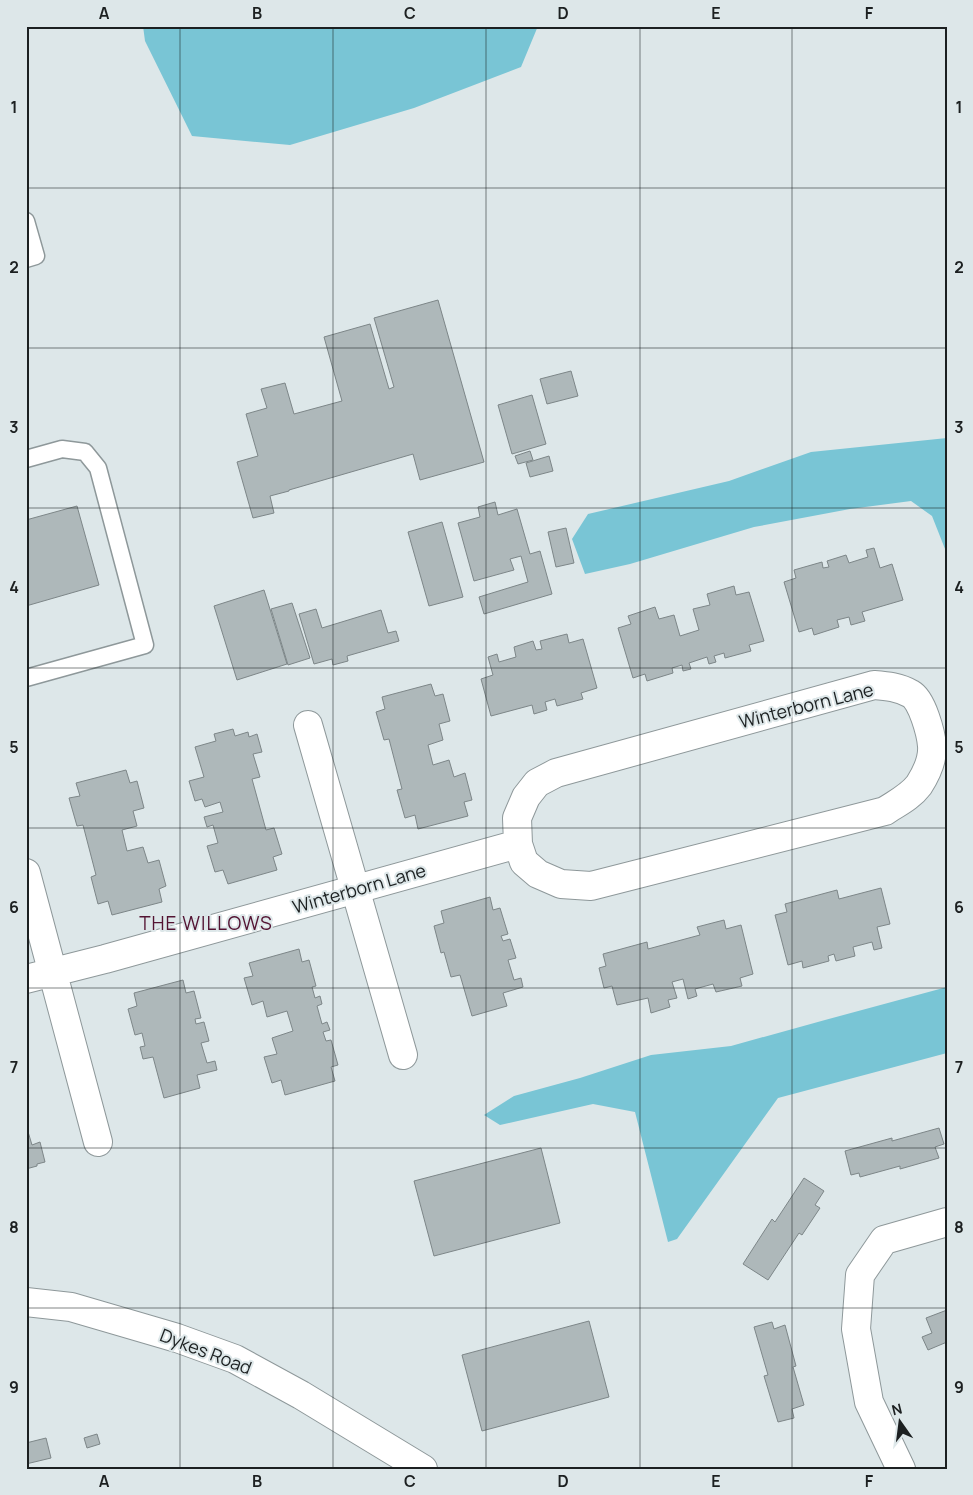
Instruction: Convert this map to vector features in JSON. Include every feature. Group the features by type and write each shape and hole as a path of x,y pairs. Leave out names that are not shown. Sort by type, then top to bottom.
{"street":[{"name":"Winterborn Lane","path":"874,685 895,687 913,694 924,712 932,747 928,769 918,786 906,798 885,811 591,886 561,884 538,874 524,862 518,844 518,818 526,797 537,783 556,772 874,685"},
{"path":"308,725 404,1055"},
{"name":"Winterborn Lane","path":"26,979 105,959 518,844"},
{"path":"26,873 98,1142"},
{"path":"901,1469 869,1402 856,1329 860,1275 884,1240 947,1222"},
{"name":"Dykes Road","path":"26,1302 71,1307 168,1335 234,1358 301,1395 423,1469"}],"lane":[{"path":"26,221 36,256 26,259"},
{"path":"26,459 62,449 85,452 98,468 145,645 26,678"}],"shaded area":[{"path":"143,26 538,26 521,67 414,108 290,145 192,136 145,41"},
{"path":"947,438 947,554 932,516 911,501 850,509 754,527 630,564 585,574 572,539 588,514 729,481 811,452"},
{"path":"947,987 947,1053 778,1098 677,1239 668,1242 635,1112 593,1104 500,1125 484,1115 514,1096 580,1078 651,1055 731,1046"}],"building":[{"path":"438,300 484,462 420,480 413,454 270,496 274,513 253,518 237,462 258,456 246,414 267,408 261,389 285,383 294,414 342,401 324,337 370,324 389,389 394,387 374,318"},
{"path":"571,371 578,396 547,404 540,379"},
{"path":"532,395 546,444 512,454 498,405"},
{"path":"530,451 533,460 518,464 515,456"},
{"path":"549,456 553,471 530,477 526,463"},
{"path":"495,502 498,515 517,509 530,554 540,551 552,594 484,614 479,597 528,582 521,556 510,559 514,570 474,581 458,523 480,517 478,507"},
{"path":"77,506 99,585 26,606 26,520"},
{"path":"442,522 463,597 429,606 408,532"},
{"path":"566,528 574,563 556,567 548,532"},
{"path":"874,548 880,568 892,564 903,600 862,612 865,621 851,625 849,617 837,620 839,627 814,635 812,628 799,632 784,582 796,578 794,570 822,562 823,568 829,567 827,561 846,555 849,563 868,557 866,550"},
{"path":"734,586 736,595 749,592 764,641 749,645 751,651 725,658 724,653 714,656 716,662 709,664 707,657 689,663 691,669 683,671 682,665 672,668 673,673 647,681 645,674 633,678 618,628 631,624 628,616 655,607 659,619 674,615 680,636 699,630 693,609 710,605 707,594"},
{"path":"264,590 287,664 237,680 214,606"},
{"path":"292,603 310,658 288,665 271,609"},
{"path":"316,609 322,628 381,610 388,633 396,631 399,641 347,656 348,661 333,665 332,659 314,664 299,614"},
{"path":"567,634 569,643 583,639 597,688 581,693 583,699 557,706 555,699 545,702 547,710 534,714 532,705 491,716 481,679 493,675 488,657 497,654 499,662 516,657 514,647 533,641 536,650 542,649 540,641"},
{"path":"431,684 435,696 443,694 450,721 439,724 443,740 428,745 433,765 449,760 454,777 465,773 472,800 464,802 468,816 418,829 415,815 405,818 397,790 402,789 389,739 384,740 376,712 385,709 382,697"},
{"path":"233,729 235,736 248,732 249,737 257,734 262,752 253,754 260,777 252,779 266,830 274,828 282,854 273,857 277,870 228,884 223,870 215,872 207,846 218,843 213,825 207,827 204,817 223,812 220,802 205,807 202,799 195,801 189,781 204,777 195,747 216,741 214,734"},
{"path":"126,770 130,783 137,781 144,808 133,811 137,826 122,830 127,851 143,847 148,863 159,860 166,886 159,889 162,902 112,915 108,901 98,904 91,877 96,875 83,825 77,826 69,798 80,796 76,783"},
{"path":"881,888 890,924 877,927 882,948 874,950 872,942 853,947 855,956 836,961 834,954 828,956 829,961 803,968 802,961 788,965 775,915 787,912 785,904 837,890 839,899"},
{"path":"490,897 493,910 500,908 508,934 501,936 503,941 510,939 516,958 508,960 514,980 521,978 523,987 503,993 507,1006 472,1016 460,975 451,977 444,952 441,953 434,926 444,923 441,911"},
{"path":"724,920 726,929 741,925 753,974 740,978 742,986 716,992 713,984 695,989 697,996 688,999 683,979 672,982 677,998 668,1000 670,1007 651,1013 648,998 617,1005 612,986 604,988 599,968 606,966 603,954 647,942 648,949 700,935 697,927"},
{"path":"299,949 302,962 309,960 316,986 312,987 315,998 320,996 322,1004 317,1006 322,1024 327,1022 330,1030 323,1032 326,1041 331,1040 338,1065 331,1067 335,1081 285,1095 281,1080 272,1083 264,1057 277,1054 272,1038 293,1031 287,1011 267,1017 263,1001 252,1005 244,978 253,976 249,963"},
{"path":"183,980 186,993 194,991 201,1018 195,1019 196,1024 204,1022 209,1041 201,1043 207,1063 215,1061 217,1070 197,1075 200,1088 164,1098 153,1057 143,1059 140,1047 145,1046 142,1033 135,1035 128,1009 137,1006 134,993"},
{"path":"26,1125 32,1145 40,1142 45,1162 26,1169"},
{"path":"939,1128 944,1144 935,1147 939,1158 900,1169 900,1166 860,1177 859,1173 851,1175 845,1151"},
{"path":"541,1148 560,1223 434,1256 414,1181"},
{"path":"804,1178 824,1191 815,1205 820,1208 802,1235 799,1233 768,1280 743,1264 772,1219 775,1222"},
{"path":"947,1310 947,1342 928,1350 922,1337 932,1333 926,1318"},
{"path":"589,1321 609,1397 482,1431 462,1355"},
{"path":"772,1322 774,1329 785,1325 796,1366 793,1367 804,1405 792,1409 794,1418 778,1422 764,1376 768,1375 754,1327"},
{"path":"97,1434 100,1444 87,1448 84,1438"},
{"path":"46,1438 51,1458 26,1464 26,1443"}],"district":[{"name":"THE WILLOWS","path":"206,923"}]}
